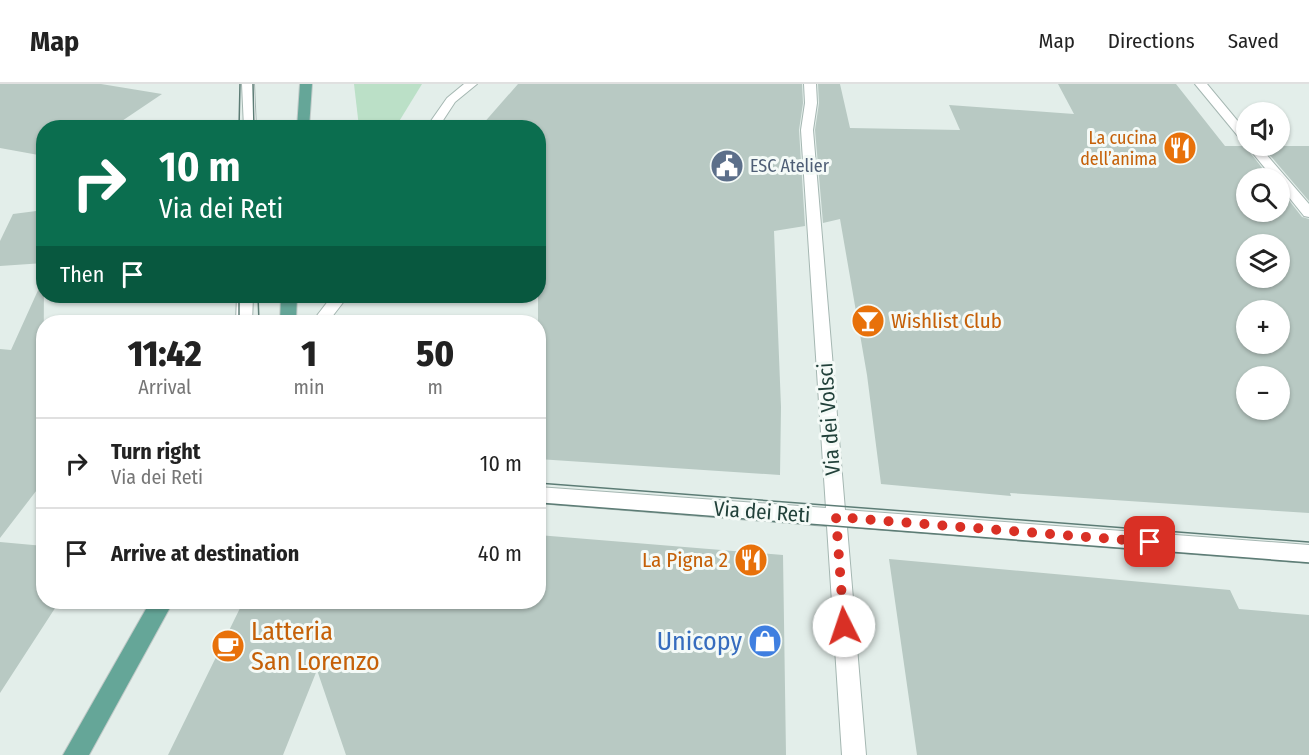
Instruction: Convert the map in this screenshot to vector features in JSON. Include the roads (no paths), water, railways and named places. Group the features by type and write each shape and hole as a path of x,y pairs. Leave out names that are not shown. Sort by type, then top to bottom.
{"main road":[{"path":"304,120 306,84"},
{"path":"75,755 158,609"}],"street":[{"path":"248,84 250,120"},
{"path":"451,100 455,84"},
{"path":"437,120 451,100 471,84"},
{"name":"Via dei Volsci","path":"810,84 811,103 807,123 854,755"},
{"path":"1202,84 1236,126"},
{"path":"1261,156 1309,213"},
{"name":"Via dei Reti","path":"546,496 1309,554"}],"tram line":[{"path":"239,120 240,84"},
{"path":"253,84 254,120"},
{"path":"239,303 239,315"},
{"path":"258,303 259,315"},
{"path":"546,484 1309,542"},
{"path":"546,504 1309,563"}],"place":[{"name":"La cucina dell’anima","path":"1180,148"},
{"name":"ESC Atelier","path":"727,166"},
{"name":"Wishlist Club","path":"868,321"},
{"name":"La Pigna 2","path":"751,560"},
{"name":"Unicopy","path":"765,641"},
{"name":"Latteria San Lorenzo","path":"228,646"}]}
